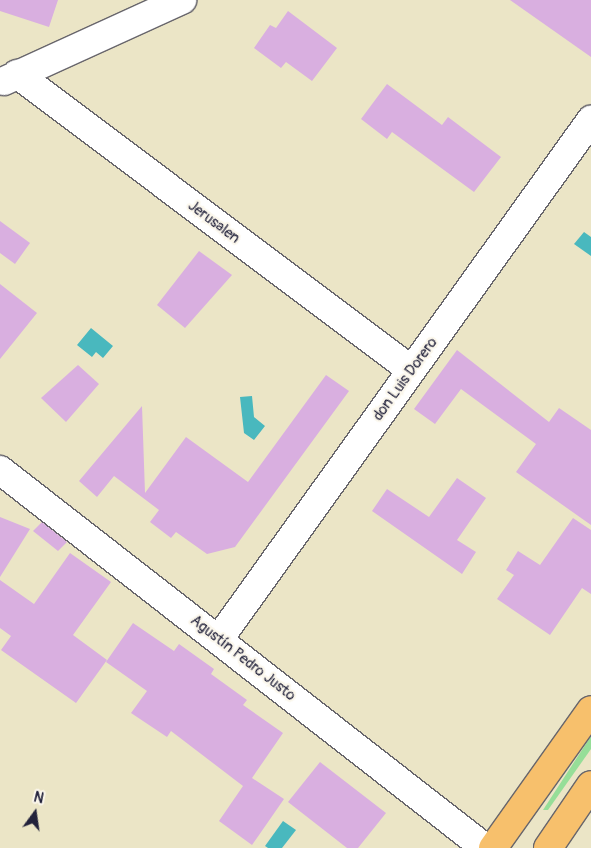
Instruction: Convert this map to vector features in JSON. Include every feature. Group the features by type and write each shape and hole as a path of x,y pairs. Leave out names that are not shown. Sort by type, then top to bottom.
{"main road":[{"path":"493,848 591,710"},
{"path":"548,848 591,785"}],"street":[{"path":"8,78 182,0"},
{"name":"Jerusalen","path":"8,78 411,370"},
{"name":"don Luis Dorero","path":"219,639 591,120"},
{"name":"Agustín Pedro Justo","path":"0,470 486,848"}],"green space":[{"path":"591,736 591,749 548,810 543,810"}],"water":[{"path":"584,232 591,237 591,256 574,244"},
{"path":"91,328 113,346 103,358 96,352 92,357 77,345"},
{"path":"252,396 254,417 265,426 254,440 244,433 240,397"},
{"path":"283,821 296,830 282,848 268,848 265,846"}],"building":[{"path":"0,0 58,0 49,27 0,11"},
{"path":"510,0 591,0 591,57"},
{"path":"288,11 337,48 312,81 286,62 281,68 254,48 270,25 276,28"},
{"path":"387,84 442,125 448,117 501,157 474,192 392,132 387,139 361,119"},
{"path":"0,221 30,243 15,264 0,253"},
{"path":"199,251 232,275 185,328 157,305"},
{"path":"0,284 37,313 0,359"},
{"path":"457,350 549,422 559,408 591,430 591,525 516,472 536,444 461,389 435,424 414,409"},
{"path":"78,365 99,384 66,422 41,398"},
{"path":"326,375 349,391 235,547 207,554 176,532 171,538 150,522 159,510 114,476 97,497 79,481 142,406 145,493 186,437 248,482"},
{"path":"457,478 486,498 457,540 476,552 462,574 372,511 387,489 429,517"},
{"path":"0,517 30,529 0,577"},
{"path":"573,518 591,530 591,594 582,588 550,635 497,599 514,575 506,570 518,551 540,565"},
{"path":"42,522 67,542 58,551 33,531"},
{"path":"70,553 111,582 73,635 107,660 76,703 1,650 11,636 0,628 0,580 34,604"},
{"path":"133,623 174,651 179,644 214,669 211,674 247,700 243,705 283,733 252,778 284,799 252,845 219,821 243,786 171,731 167,737 131,713 147,691 106,662"},
{"path":"320,762 386,813 358,848 347,848 288,802"}]}
